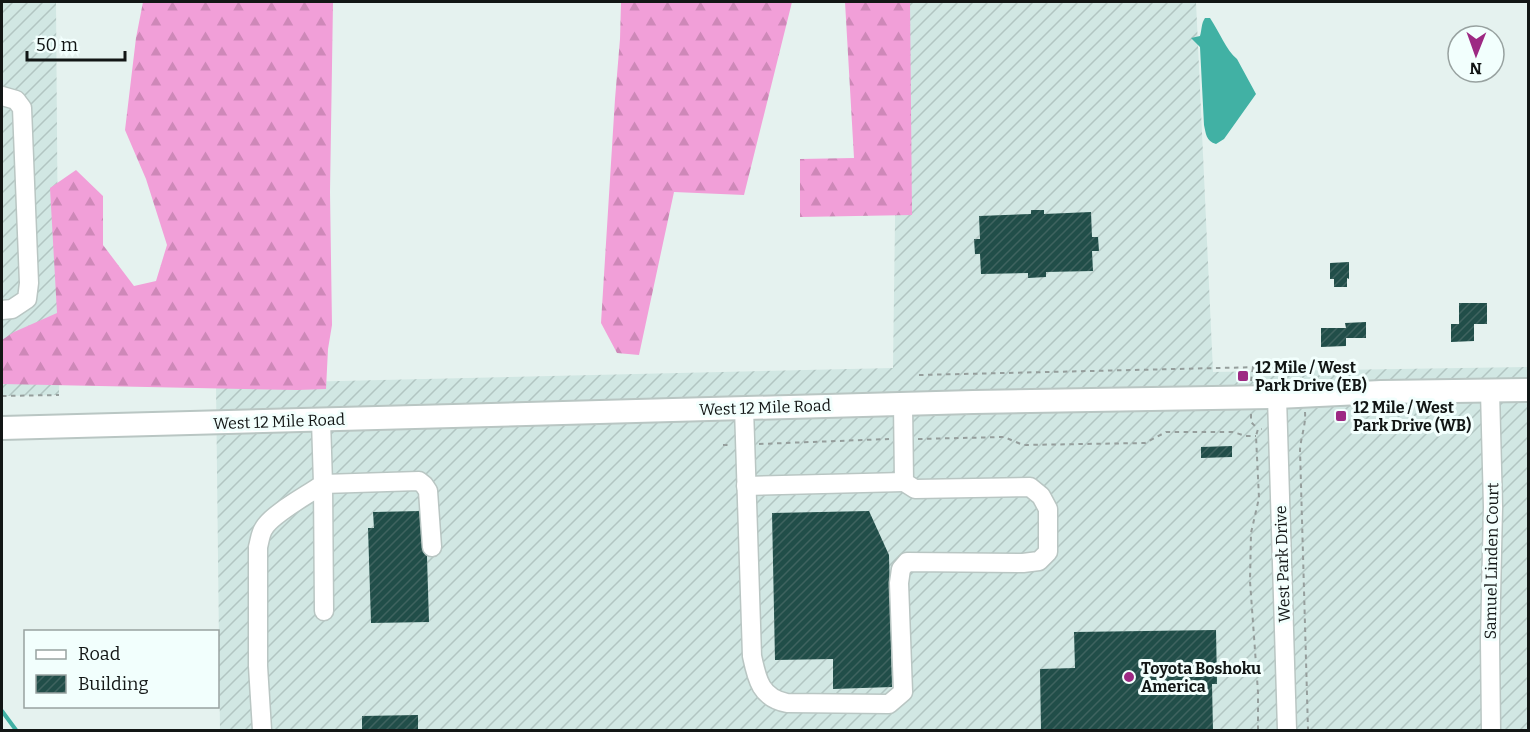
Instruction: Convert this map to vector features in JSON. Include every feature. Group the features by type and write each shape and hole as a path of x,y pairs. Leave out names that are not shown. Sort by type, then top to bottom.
{"main road":[{"name":"West 12 Mile Road","path":"2,428 1528,390"}],"street":[{"path":"2,96 16,100 22,108 29,283 27,299 12,309 2,310"},
{"name":"Samuel Linden Court","path":"1490,391 1493,507 1491,730"},
{"name":"West Park Drive","path":"1277,397 1287,730"},
{"path":"903,404 904,482"},
{"path":"744,408 746,486 752,656 756,674 764,692 776,701 787,704 890,704 903,692 899,583 901,569 907,562 1023,563 1039,561 1048,552 1048,509 1041,496 1030,487 915,489 904,482 746,486"},
{"path":"321,420 324,611"},
{"path":"262,730 258,666 258,547 265,526 323,484 418,481 428,491 432,547"}],"path":[{"path":"1251,378 1253,367"},
{"path":"919,375 1253,367 1295,368 1301,380"},
{"path":"2,396 59,395"},
{"path":"1305,420 1300,450 1308,730"},
{"path":"1258,730 1258,692 1250,581 1251,533 1259,498 1256,436 1258,429 1304,429"},
{"path":"723,445 1004,437 1023,445 1145,443 1166,432 1233,432 1256,436"}],"shaded area":[{"path":"2,2 56,2 59,395 2,396"},
{"path":"898,2 1196,2 1213,372 1528,367 1528,730 220,730 216,384 893,368"}],"green space":[{"path":"143,2 333,2 330,192 332,325 326,389 2,384 2,340 14,332 57,313 50,188 76,170 103,196 103,245 134,286 156,281 167,245 146,179 125,130 136,38"},
{"path":"621,2 792,2 744,195 674,192 639,355 617,353 601,323"},
{"path":"845,2 910,2 912,215 800,217 800,159 854,158"}],"water":[{"path":"1205,18 1210,18 1226,46 1237,59 1256,94 1224,139 1216,144 1208,139 1205,131 1200,47 1191,38 1200,36"}],"building":[{"path":"1031,210 1044,210 1044,214 1091,212 1092,237 1098,237 1099,251 1092,251 1093,271 1046,272 1046,277 1028,278 1028,273 981,274 980,254 975,254 974,239 980,239 979,216 1031,214"},
{"path":"1349,262 1347,287 1334,287 1334,279 1330,279 1330,263"},
{"path":"1459,303 1487,303 1487,324 1474,324 1474,341 1451,342 1451,324 1459,324"},
{"path":"1366,322 1366,338 1346,338 1346,346 1321,347 1321,328 1346,328 1345,323"},
{"path":"1232,446 1232,457 1201,458 1201,447"},
{"path":"421,511 421,526 426,525 429,622 371,623 368,528 374,528 373,512"},
{"path":"869,511 889,555 892,687 833,689 833,659 775,660 772,513"},
{"name":"Toyota Boshoku America","path":"1216,630 1217,684 1212,684 1213,730 1041,730 1040,669 1075,668 1074,632"},
{"path":"418,715 418,730 362,730 362,716"}],"waterway":[{"path":"2,711 16,730"}],"place":[{"name":"12 Mile / West Park Drive (EB)","path":"1243,376"},
{"name":"12 Mile / West Park Drive (WB)","path":"1341,416"},
{"name":"Toyota Boshoku America","path":"1129,677"}]}
